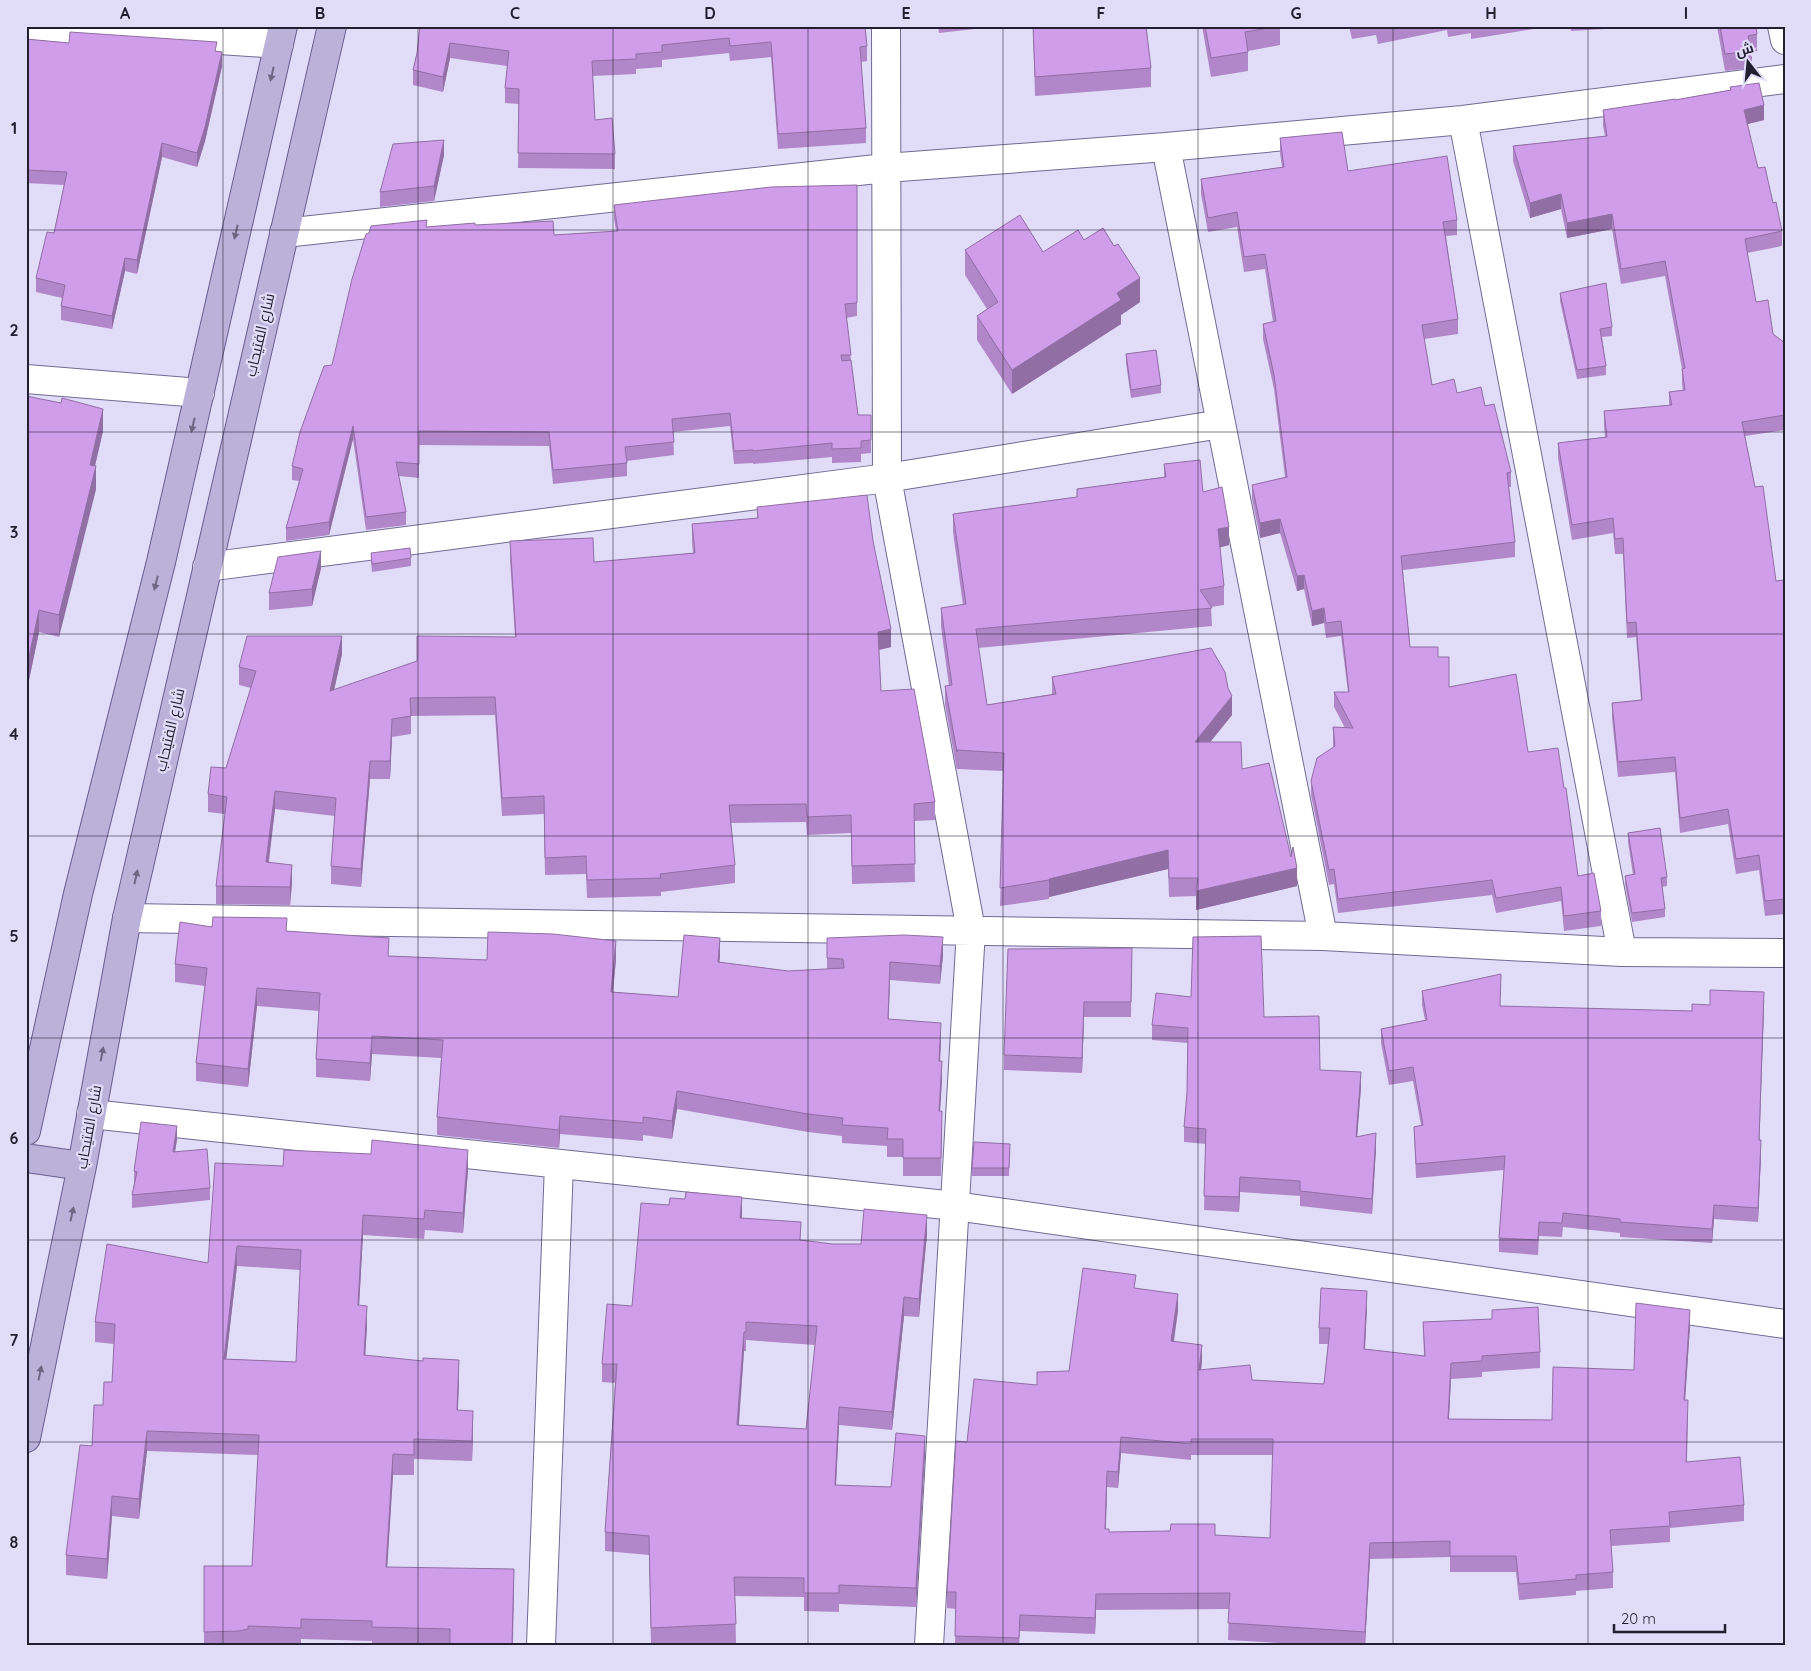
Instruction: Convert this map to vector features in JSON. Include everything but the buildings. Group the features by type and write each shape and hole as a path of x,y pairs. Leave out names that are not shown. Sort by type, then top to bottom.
{"main road":[{"name":"شارع الفتيحاب","path":"26,1438 82,1166 127,918 332,26"},
{"path":"26,1131 31,1085 161,562 281,35"},
{"path":"26,1158 82,1166"}],"street":[{"path":"886,26 887,478 972,930 929,1645"},
{"path":"1782,26 1785,40"},
{"path":"26,27 281,35"},
{"path":"284,233 886,168 1166,147 1463,120 1785,79"},
{"path":"1463,120 1622,952"},
{"path":"1166,147 1323,936"},
{"path":"26,379 200,393"},
{"path":"207,567 887,478 1221,424"},
{"path":"127,918 1323,936 1622,952 1785,953"},
{"path":"91,1114 955,1206 1785,1324"},
{"path":"541,1645 559,1164"}]}
